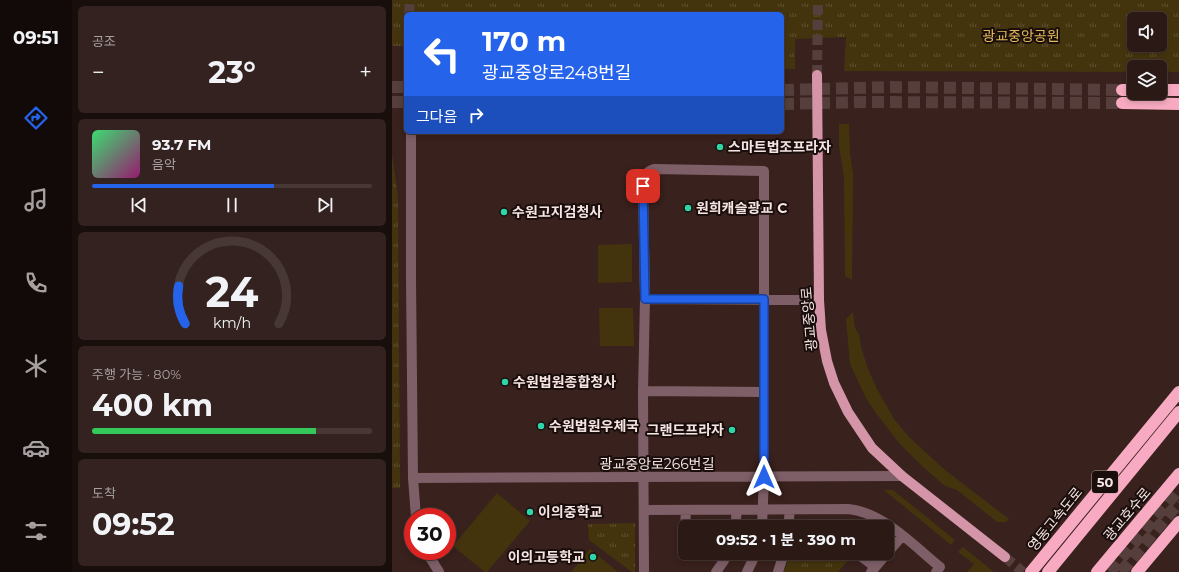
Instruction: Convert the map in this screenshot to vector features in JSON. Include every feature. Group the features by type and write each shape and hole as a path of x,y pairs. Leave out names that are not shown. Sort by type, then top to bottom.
{"highway":[{"path":"1167,90 1179,90"},
{"path":"1122,103 1179,104"},
{"name":"영동고속도로","path":"1031,572 1179,392"},
{"name":"영동고속도로","path":"1048,572 1179,412"},
{"name":"광교호수로","path":"1097,572 1179,474"},
{"path":"1136,572 1179,522"},
{"path":"1107,572 1111,556"}],"main road":[{"name":"광교중앙로","path":"817,75 819,300 821,330 827,361 834,383 856,426 872,448 902,476 1004,557"}],"street":[{"path":"411,134 413,478 415,508"},
{"path":"644,572 643,391 645,299 643,186 644,175 654,169 764,171 764,477 762,520"},
{"path":"645,299 819,300"},
{"path":"643,391 764,392"},
{"name":"광교중앙로266번길","path":"413,478 902,476"},
{"path":"644,510 858,510 873,515 902,536 940,567 936,572"},
{"path":"686,510 686,520"},
{"path":"735,520 736,510"},
{"path":"789,520 790,510"},
{"path":"865,560 873,569 902,536"},
{"path":"432,560 439,572"},
{"path":"716,572 724,560"},
{"path":"747,572 753,560"},
{"path":"778,572 782,560"}],"green space":[{"name":"광교중앙공원","path":"392,0 1179,0 1179,72 1167,72 1167,60 1127,60 1127,72 844,71 846,37 795,39 795,69 784,69 784,12 404,12 404,46 392,46"},
{"path":"839,124 849,124 850,153 853,174 852,280 845,276 844,177 839,146"},
{"path":"392,154 398,197 400,488 392,488"},
{"path":"632,244 632,282 598,283 598,245"},
{"path":"599,308 633,308 634,346 600,346"},
{"path":"853,312 855,328 859,334 861,347 868,369 877,389 894,419 909,437 945,470 1009,519 1006,522 997,522 957,490 945,486 899,443 876,413 867,400 850,364 846,319"},
{"path":"884,490 893,490 955,540 951,545"},
{"path":"497,493 530,521 487,572 485,572 456,548 456,542"},
{"path":"635,523 635,572 632,572 589,540 588,524"},
{"path":"963,547 994,572 967,572 974,564 958,552"},
{"name":"이의고등학교","path":"590,549 618,572 571,572"},
{"path":"788,560 848,560 838,572 784,572"}],"tunnel":[{"path":"409,12 410,0"},
{"path":"817,75 818,0"},
{"path":"392,87 404,87"},
{"path":"784,90 892,87 1122,90"},
{"path":"392,102 404,102"},
{"path":"784,104 865,102 1122,103"},
{"path":"1110,572 1179,489"},
{"path":"1121,572 1179,502"},
{"path":"1005,557 1023,572"}],"place":[{"name":"스마트법조프라자","path":"720,147"},
{"name":"원희캐슬광교 C","path":"688,208"},
{"name":"수원고지검청사","path":"504,212"},
{"name":"수원법원종합청사","path":"505,382"},
{"name":"수원법원우체국","path":"541,426"},
{"name":"그랜드프라자","path":"732,430"},
{"name":"이의중학교","path":"530,512"},
{"name":"이의고등학교","path":"593,557"}],"route":[{"path":"643,186 645,299 764,299 764,477"}]}
